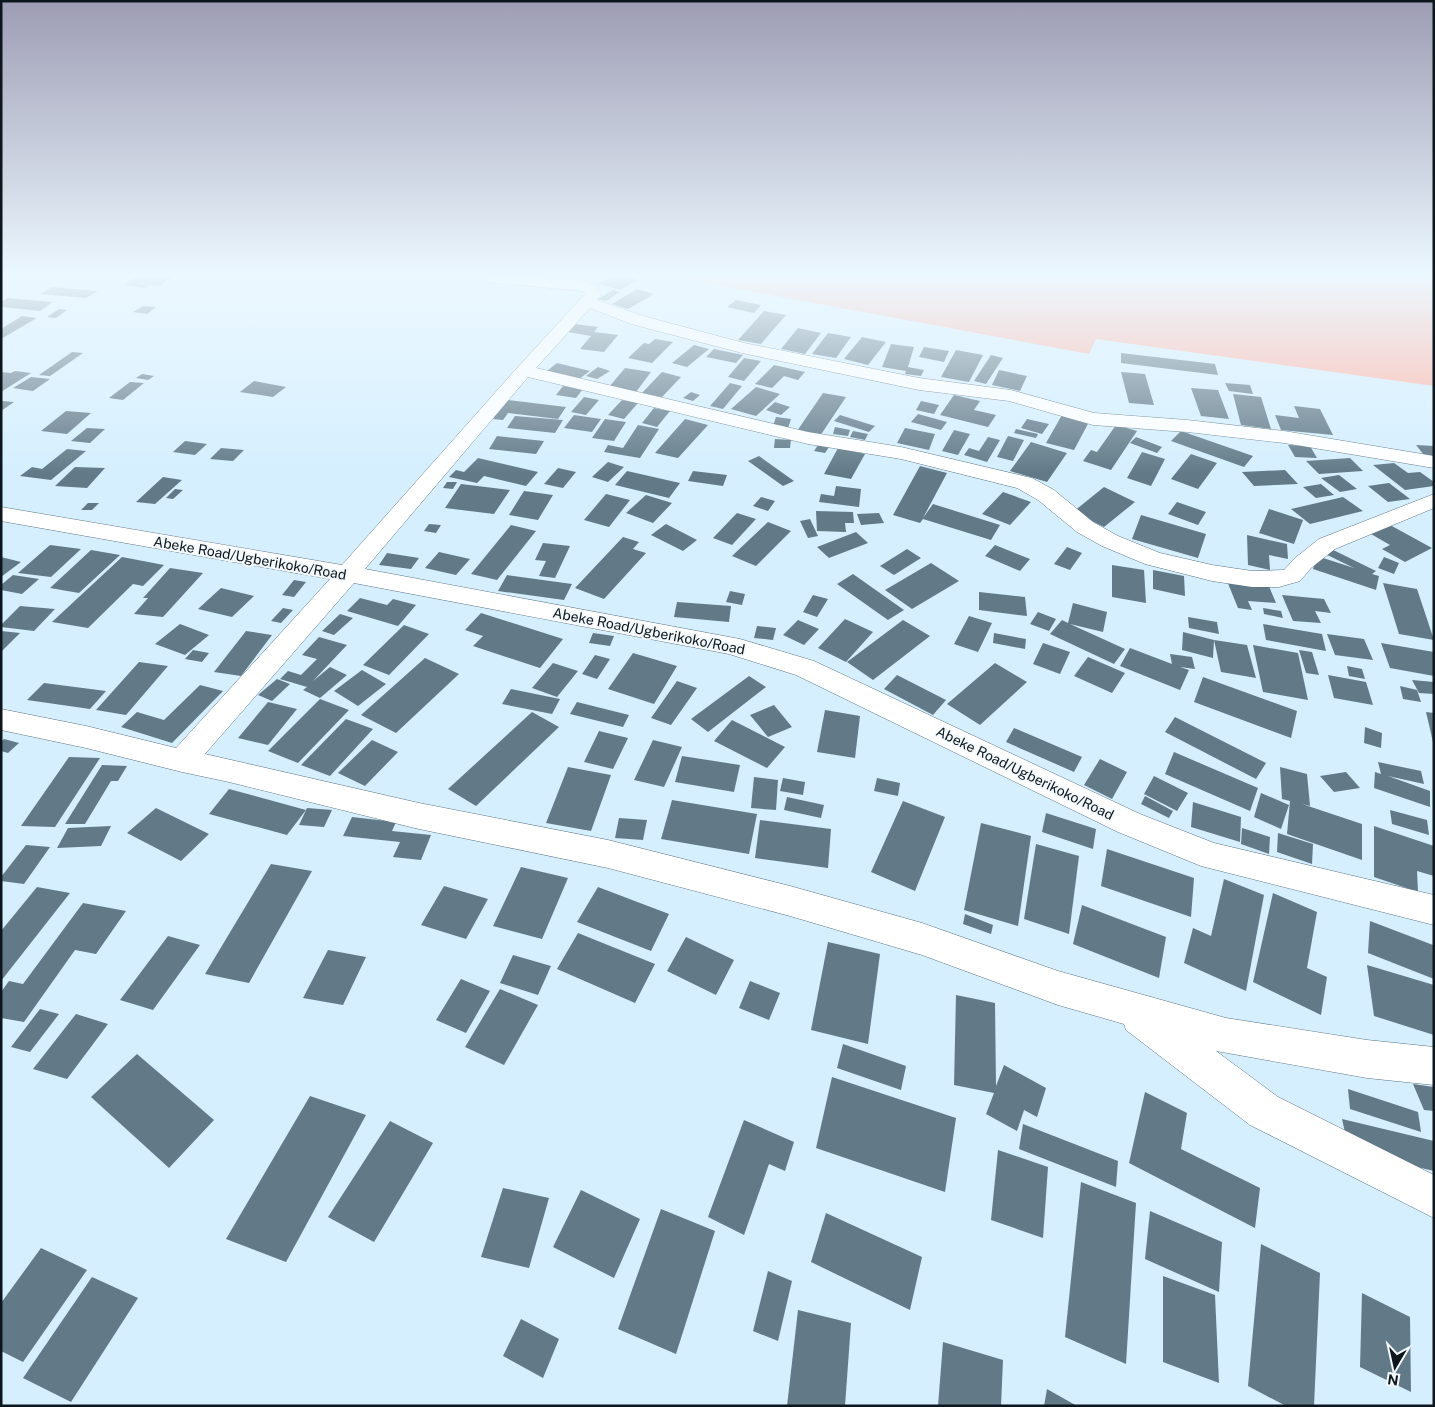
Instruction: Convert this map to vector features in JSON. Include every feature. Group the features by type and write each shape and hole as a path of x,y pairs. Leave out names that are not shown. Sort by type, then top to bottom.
{"street":[{"path":"182,761 550,343"},
{"path":"722,343 920,384 1029,400 1059,411 1093,419 1187,426 1284,437 1434,462"},
{"path":"524,370 800,436 901,453 1024,483 1046,495 1085,527 1110,541 1154,559 1212,573 1252,578 1279,579 1292,576 1303,562 1327,544 1434,500"},
{"name":"Abeke Road/Ugberikoko/Road","path":"1,514 348,574 731,645 806,668 1129,823 1212,856 1434,910"},
{"path":"1,719 229,770 419,816 608,854 780,898 922,939 1058,988 1226,1036 1367,1059 1434,1066"},
{"path":"1126,1007 1264,1111 1434,1197"}],"shaded area":[{"path":"1028,343 1094,343 1089,354"},
{"path":"1122,343 1434,343 1434,386"}],"building":[{"path":"585,343 612,343 604,352 580,349"},
{"path":"644,343 672,343 652,363 628,358"},
{"path":"786,343 814,343 805,354 781,349"},
{"path":"821,343 847,343 836,358 812,354"},
{"path":"857,343 885,343 868,365 844,359"},
{"path":"891,344 914,347 908,367 924,370 921,376 905,374 906,371 882,367"},
{"path":"694,345 709,349 687,367 672,363"},
{"path":"924,347 949,351 944,362 919,357"},
{"path":"714,349 743,355 736,363 706,357"},
{"path":"956,350 983,355 969,382 941,377"},
{"path":"72,352 83,353 50,376 39,375"},
{"path":"1121,353 1215,364 1218,375 1121,363"},
{"path":"991,355 1003,358 986,384 974,381"},
{"path":"744,358 761,361 744,381 728,377"},
{"path":"557,363 590,371 579,379 547,371"},
{"path":"774,365 805,372 798,380 784,376 772,388 755,384"},
{"path":"598,367 610,371 597,379 586,376"},
{"path":"625,368 651,372 636,392 609,387"},
{"path":"999,370 1027,376 1020,391 992,385"},
{"path":"15,371 31,373 1,392 1,372 11,373"},
{"path":"662,372 681,377 662,397 642,393"},
{"path":"1121,372 1145,374 1154,405 1129,403"},
{"path":"142,374 154,376 148,380 136,378"},
{"path":"31,377 50,379 33,391 13,388"},
{"path":"254,381 286,387 273,397 240,392"},
{"path":"130,382 144,383 123,400 109,398"},
{"path":"730,383 742,386 723,409 710,406"},
{"path":"1225,383 1250,385 1253,394 1229,391"},
{"path":"563,386 583,389 576,398 556,395"},
{"path":"756,387 780,394 756,416 731,409"},
{"path":"1191,388 1218,390 1229,419 1201,416"},
{"path":"691,392 700,395 693,401 683,398"},
{"path":"823,393 846,397 820,436 797,431"},
{"path":"1233,394 1261,397 1271,429 1241,425"},
{"path":"954,395 980,401 974,410 996,415 988,427 940,415"},
{"path":"584,397 599,400 586,415 571,412"},
{"path":"507,400 566,407 558,419 508,413 503,420 493,419"},
{"path":"622,400 638,403 624,419 608,415"},
{"path":"2,401 14,402 1,411"},
{"path":"921,401 939,405 934,414 916,410"},
{"path":"775,402 790,407 781,415 766,410"},
{"path":"1294,406 1320,409 1333,435 1281,430 1275,415 1299,418"},
{"path":"654,408 670,411 657,427 642,423"},
{"path":"66,411 91,413 67,434 41,431"},
{"path":"918,414 947,422 941,430 911,422"},
{"path":"574,415 601,419 592,432 564,428"},
{"path":"840,415 875,426 869,432 834,421"},
{"path":"1062,415 1089,422 1074,450 1046,443"},
{"path":"515,416 563,420 555,433 507,428"},
{"path":"776,417 791,419 788,428 773,426"},
{"path":"605,419 626,422 614,441 592,438"},
{"path":"685,419 708,425 678,458 655,453"},
{"path":"1027,419 1049,424 1042,434 1021,428"},
{"path":"638,425 659,429 640,458 604,452 608,445 623,448"},
{"path":"1116,425 1137,431 1111,470 1083,461 1091,450 1097,452"},
{"path":"835,427 850,430 848,436 833,434"},
{"path":"87,428 105,429 90,443 71,441"},
{"path":"905,428 935,434 929,450 897,443"},
{"path":"1016,429 1038,434 1036,438 1014,433"},
{"path":"954,430 970,434 958,455 942,451"},
{"path":"853,431 868,434 865,440 850,437"},
{"path":"1181,431 1253,456 1244,467 1171,441"},
{"path":"497,436 544,441 536,454 489,449"},
{"path":"1008,436 1024,440 1013,461 997,457"},
{"path":"988,437 1000,440 987,462 964,455 969,448 979,451"},
{"path":"1136,437 1162,447 1157,453 1130,443"},
{"path":"775,439 791,440 790,448 774,448"},
{"path":"185,441 207,444 195,455 173,452"},
{"path":"1031,442 1067,453 1047,482 1010,471"},
{"path":"818,445 829,447 825,453 814,451"},
{"path":"1288,445 1310,446 1317,458 1295,457"},
{"path":"1416,445 1434,446 1434,461 1428,460"},
{"path":"221,448 244,450 233,461 210,459"},
{"path":"838,448 865,454 851,479 824,474"},
{"path":"67,449 86,451 51,480 20,476 32,467 42,469"},
{"path":"1142,452 1165,459 1151,486 1127,478"},
{"path":"1191,454 1217,463 1198,489 1171,479"},
{"path":"759,456 794,481 783,486 748,461"},
{"path":"478,458 538,472 526,486 484,476 477,483 449,477 456,470 464,472"},
{"path":"1350,458 1363,471 1319,474 1306,461"},
{"path":"608,462 624,467 608,482 592,477"},
{"path":"1394,463 1408,473 1420,472 1434,482 1434,486 1405,490 1373,465"},
{"path":"920,466 947,473 923,518 933,504 1000,525 991,540 923,519 920,523 893,515"},
{"path":"75,467 105,468 87,488 55,486"},
{"path":"558,468 576,472 563,488 544,484"},
{"path":"1285,470 1298,484 1254,486 1242,472"},
{"path":"627,471 680,483 669,498 615,485"},
{"path":"693,471 727,475 723,486 688,481"},
{"path":"1339,475 1357,489 1340,492 1321,478"},
{"path":"163,477 182,480 155,504 136,502"},
{"path":"447,482 457,482 453,489 443,488"},
{"path":"1389,483 1410,499 1388,502 1368,486"},
{"path":"461,484 510,490 494,514 445,508"},
{"path":"1321,484 1334,495 1316,498 1303,487"},
{"path":"836,486 861,489 859,507 819,502 821,494 834,496"},
{"path":"1104,487 1135,502 1104,527 1073,512"},
{"path":"175,489 183,490 173,499 166,498"},
{"path":"524,491 553,495 538,520 509,515"},
{"path":"1003,492 1031,502 1010,525 982,514"},
{"path":"606,494 630,500 609,527 584,520"},
{"path":"646,495 672,503 653,523 626,513"},
{"path":"761,497 775,501 768,511 753,506"},
{"path":"1343,497 1363,511 1310,524 1291,509"},
{"path":"1177,502 1206,512 1198,525 1168,514"},
{"path":"88,503 99,503 92,510 81,510"},
{"path":"1269,509 1303,520 1294,544 1259,533"},
{"path":"816,511 853,512 854,523 845,523 846,532 817,531"},
{"path":"737,513 756,519 732,545 713,538"},
{"path":"879,513 884,523 861,525 857,514"},
{"path":"1141,515 1206,534 1198,558 1132,539"},
{"path":"810,519 818,536 808,538 800,521"},
{"path":"768,522 791,531 756,566 732,556"},
{"path":"429,524 441,525 436,533 424,531"},
{"path":"666,524 697,540 683,551 651,535"},
{"path":"511,525 536,531 497,580 471,574"},
{"path":"1390,525 1432,548 1405,562 1382,549 1390,545 1371,534"},
{"path":"856,532 868,543 829,558 817,547"},
{"path":"1247,535 1287,544 1288,559 1269,555 1270,570 1248,565"},
{"path":"623,537 639,542 633,549 646,553 604,599 575,588"},
{"path":"543,543 570,546 555,578 539,576 546,561 535,560"},
{"path":"50,545 81,549 51,577 18,573"},
{"path":"995,545 1030,559 1020,571 985,556"},
{"path":"1323,545 1376,571 1372,574 1379,576 1376,590 1313,569 1317,556 1354,568 1317,550"},
{"path":"1067,547 1082,553 1070,570 1054,564"},
{"path":"907,549 921,558 894,575 880,566"},
{"path":"91,550 120,555 79,593 50,588"},
{"path":"439,552 470,559 456,575 425,568"},
{"path":"387,553 419,558 411,569 379,565"},
{"path":"1,557 21,562 1,577"},
{"path":"122,557 164,565 143,586 133,584 88,628 52,622"},
{"path":"1384,557 1399,563 1394,574 1378,568"},
{"path":"931,563 959,581 912,609 885,590"},
{"path":"1112,565 1144,570 1146,603 1112,597"},
{"path":"170,568 203,573 163,617 134,614 148,598 143,598"},
{"path":"1153,570 1184,576 1185,596 1153,589"},
{"path":"853,574 904,610 888,620 837,584"},
{"path":"13,575 39,579 22,594 1,590 1,585"},
{"path":"507,575 572,584 564,600 498,591"},
{"path":"294,580 306,582 294,597 282,595"},
{"path":"1227,581 1268,584 1276,603 1248,601 1252,610 1238,608"},
{"path":"1383,583 1417,589 1434,640 1399,634"},
{"path":"221,588 254,596 232,617 198,609"},
{"path":"730,591 745,594 742,605 726,602"},
{"path":"979,592 1025,597 1027,616 979,610"},
{"path":"813,595 828,599 817,617 803,612"},
{"path":"1282,595 1324,599 1331,613 1315,611 1321,623 1293,621"},
{"path":"360,598 387,605 393,599 416,605 398,626 347,611"},
{"path":"677,602 731,606 729,622 674,617"},
{"path":"1073,603 1107,612 1103,632 1070,624 1125,649 1114,664 1050,634 1062,620 1068,623"},
{"path":"20,606 55,609 34,631 1,627"},
{"path":"283,608 293,610 281,623 271,621"},
{"path":"1263,608 1281,611 1283,618 1264,614"},
{"path":"1038,612 1056,619 1049,631 1030,624"},
{"path":"481,613 563,639 540,668 473,646 483,636 465,630"},
{"path":"340,614 353,618 334,635 322,631"},
{"path":"969,616 992,623 978,652 954,644"},
{"path":"1188,617 1217,622 1219,634 1189,628"},
{"path":"845,619 873,632 846,662 818,648"},
{"path":"798,620 819,629 804,645 783,635"},
{"path":"903,620 930,636 873,680 847,662"},
{"path":"180,624 209,635 185,655 155,644"},
{"path":"1263,624 1322,634 1326,651 1266,640"},
{"path":"404,625 429,634 389,675 363,665"},
{"path":"757,626 776,628 773,640 754,638"},
{"path":"1,631 20,633 1,652"},
{"path":"246,631 272,635 241,676 214,672"},
{"path":"1183,632 1214,640 1213,658 1182,650"},
{"path":"593,633 614,636 610,646 589,643"},
{"path":"994,633 1026,639 1025,649 993,643"},
{"path":"1327,634 1364,639 1373,660 1335,655"},
{"path":"319,637 347,645 313,681 330,667 347,675 320,698 303,690 307,687 280,679 288,671 301,675 317,659 302,655"},
{"path":"1214,640 1247,645 1256,678 1221,672"},
{"path":"1043,643 1070,652 1060,674 1033,664"},
{"path":"1381,643 1434,652 1434,676 1390,668"},
{"path":"1253,645 1298,653 1308,700 1263,692"},
{"path":"1130,648 1172,664 1170,654 1192,657 1195,669 1180,667 1189,670 1180,690 1120,666"},
{"path":"193,650 209,653 202,662 185,659"},
{"path":"1299,650 1312,652 1319,675 1306,673"},
{"path":"633,653 677,666 654,704 608,689"},
{"path":"595,655 610,659 597,679 582,674"},
{"path":"1088,657 1125,673 1112,693 1074,676"},
{"path":"425,658 459,674 396,733 361,715"},
{"path":"139,662 168,666 126,715 96,710"},
{"path":"553,663 578,671 557,697 532,688"},
{"path":"995,663 1027,682 980,725 947,704"},
{"path":"1347,666 1362,669 1365,679 1349,676"},
{"path":"362,670 386,684 358,706 334,691"},
{"path":"897,675 946,700 933,715 884,689"},
{"path":"1328,675 1366,682 1373,705 1334,698"},
{"path":"749,676 766,687 708,732 691,719"},
{"path":"1203,677 1297,711 1291,738 1194,702"},
{"path":"277,679 290,684 272,701 258,695"},
{"path":"1412,680 1434,682 1434,694 1419,693"},
{"path":"677,681 697,688 671,725 651,718"},
{"path":"44,683 106,691 90,709 27,700"},
{"path":"200,685 223,691 172,743 121,727 137,712 164,720"},
{"path":"1400,686 1417,690 1421,702 1403,699"},
{"path":"511,689 560,699 552,714 502,704"},
{"path":"320,699 349,710 298,763 268,751"},
{"path":"268,702 297,709 268,745 238,738"},
{"path":"577,702 629,715 623,727 570,714"},
{"path":"774,705 792,727 768,737 750,715"},
{"path":"825,710 860,716 855,758 817,752"},
{"path":"532,712 559,727 476,806 448,789"},
{"path":"1426,712 1434,713 1434,742 1433,742"},
{"path":"1175,717 1266,763 1256,779 1165,732"},
{"path":"346,719 373,729 330,776 301,765"},
{"path":"732,720 785,747 767,768 714,741"},
{"path":"1365,727 1382,733 1381,748 1364,743"},
{"path":"1014,728 1082,757 1074,772 1006,742"},
{"path":"599,731 628,738 613,769 584,762"},
{"path":"4,739 19,743 8,753 1,751 1,742"},
{"path":"372,740 398,752 365,786 338,773"},
{"path":"653,740 682,747 664,787 634,780"},
{"path":"1174,752 1258,788 1250,811 1165,774"},
{"path":"682,756 740,765 734,792 675,782"},
{"path":"69,757 100,758 55,827 21,826"},
{"path":"1100,759 1127,772 1112,799 1084,785"},
{"path":"1378,762 1421,771 1424,784 1388,776 1430,791 1430,807 1374,788 1375,772 1381,774"},
{"path":"102,765 127,766 118,781 111,781 85,824 65,824"},
{"path":"568,767 611,775 591,831 546,823"},
{"path":"1280,767 1307,774 1310,806 1302,804 1362,824 1362,860 1287,834 1290,801 1282,799"},
{"path":"1346,772 1360,788 1334,792 1320,776"},
{"path":"1154,776 1188,793 1177,811 1144,794"},
{"path":"754,777 778,780 776,810 751,808"},
{"path":"783,778 805,782 803,795 780,791"},
{"path":"877,778 900,783 898,796 874,791"},
{"path":"229,789 306,810 287,835 209,814"},
{"path":"1261,793 1289,805 1281,829 1254,817"},
{"path":"1145,796 1173,811 1169,818 1141,804"},
{"path":"787,797 824,805 821,818 784,810"},
{"path":"672,800 757,814 749,854 661,839"},
{"path":"903,801 945,817 915,891 871,872"},
{"path":"1193,802 1241,817 1240,842 1191,827"},
{"path":"156,808 209,834 181,861 127,833"},
{"path":"307,808 332,810 324,827 299,825"},
{"path":"1390,810 1427,820 1429,835 1392,824"},
{"path":"1046,813 1096,829 1093,849 1042,832"},
{"path":"352,817 396,822 392,831 431,835 421,860 393,857 400,842 343,836"},
{"path":"619,818 647,820 643,840 615,838"},
{"path":"760,820 831,829 828,868 755,858"},
{"path":"981,823 1031,836 1018,926 964,910"},
{"path":"111,826 101,846 57,848 68,828"},
{"path":"1374,826 1434,846 1434,876 1417,871 1418,892 1374,877"},
{"path":"1242,828 1270,837 1269,854 1241,844"},
{"path":"1278,833 1313,844 1312,864 1277,852"},
{"path":"1036,844 1079,856 1069,934 1024,919"},
{"path":"26,845 50,847 24,884 1,881 1,877"},
{"path":"1107,849 1194,878 1191,917 1101,886"},
{"path":"271,864 312,871 249,983 205,974"},
{"path":"521,867 568,878 542,939 493,926"},
{"path":"1224,879 1264,895 1246,991 1184,963 1193,928 1211,936"},
{"path":"444,886 488,899 466,939 421,925"},
{"path":"37,887 70,893 1,981 1,931"},
{"path":"598,887 669,914 651,951 577,922"},
{"path":"1273,893 1317,912 1307,968 1327,977 1321,1015 1253,982"},
{"path":"83,903 126,911 96,954 75,950 24,1022 1,1018 1,992 9,981 23,984"},
{"path":"1082,905 1166,937 1159,978 1073,944"},
{"path":"965,914 993,925 991,934 963,924"},
{"path":"1370,921 1433,945 1434,979 1368,953"},
{"path":"578,933 655,964 635,1003 557,969"},
{"path":"168,936 200,945 153,1010 120,1000"},
{"path":"686,937 734,960 716,995 667,971"},
{"path":"828,942 880,954 868,1044 811,1030"},
{"path":"328,950 366,957 343,1005 303,998"},
{"path":"513,955 551,966 538,995 500,983"},
{"path":"1367,965 1434,985 1434,1035 1374,1016"},
{"path":"461,979 490,991 466,1033 436,1020"},
{"path":"750,981 780,993 769,1020 739,1008"},
{"path":"500,989 538,1005 504,1065 465,1047"},
{"path":"956,995 995,1003 996,1086 1004,1065 1046,1088 1037,1117 1024,1110 1017,1131 986,1114 994,1093 954,1085"},
{"path":"40,1009 59,1014 30,1052 11,1047"},
{"path":"76,1014 108,1024 67,1079 33,1069"},
{"path":"843,1044 906,1066 901,1090 837,1068"},
{"path":"137,1054 214,1120 169,1168 91,1097"},
{"path":"832,1077 956,1118 945,1192 816,1148"},
{"path":"1413,1084 1434,1087 1434,1111 1424,1110"},
{"path":"1348,1089 1418,1112 1421,1132 1350,1109"},
{"path":"1145,1092 1187,1113 1181,1149 1260,1188 1255,1228 1129,1163"},
{"path":"310,1096 366,1115 286,1262 226,1239"},
{"path":"1342,1119 1434,1141 1434,1171 1349,1151"},
{"path":"744,1120 794,1142 785,1171 769,1164 744,1235 708,1217"},
{"path":"390,1121 433,1143 374,1242 328,1217"},
{"path":"1023,1124 1118,1161 1116,1187 1019,1149"},
{"path":"998,1150 1048,1167 1043,1238 991,1220"},
{"path":"1081,1182 1136,1203 1126,1364 1065,1337"},
{"path":"503,1188 549,1198 529,1268 481,1257"},
{"path":"581,1190 640,1219 614,1278 553,1247"},
{"path":"661,1209 715,1231 676,1354 618,1329"},
{"path":"1150,1211 1222,1242 1219,1292 1145,1259"},
{"path":"826,1213 922,1257 910,1310 811,1262"},
{"path":"1261,1244 1320,1273 1314,1406 1286,1406 1248,1386"},
{"path":"41,1248 87,1270 23,1362 1,1351 1,1303"},
{"path":"768,1271 792,1281 778,1341 753,1331"},
{"path":"1163,1276 1215,1295 1219,1383 1163,1362"},
{"path":"92,1277 138,1298 71,1402 23,1378"},
{"path":"1362,1293 1410,1317 1411,1392 1360,1367"},
{"path":"798,1310 851,1323 845,1406 787,1406"},
{"path":"521,1319 559,1339 543,1378 503,1356"},
{"path":"943,1342 1003,1360 1001,1406 938,1406"},
{"path":"1047,1389 1077,1406 1044,1406"}]}
